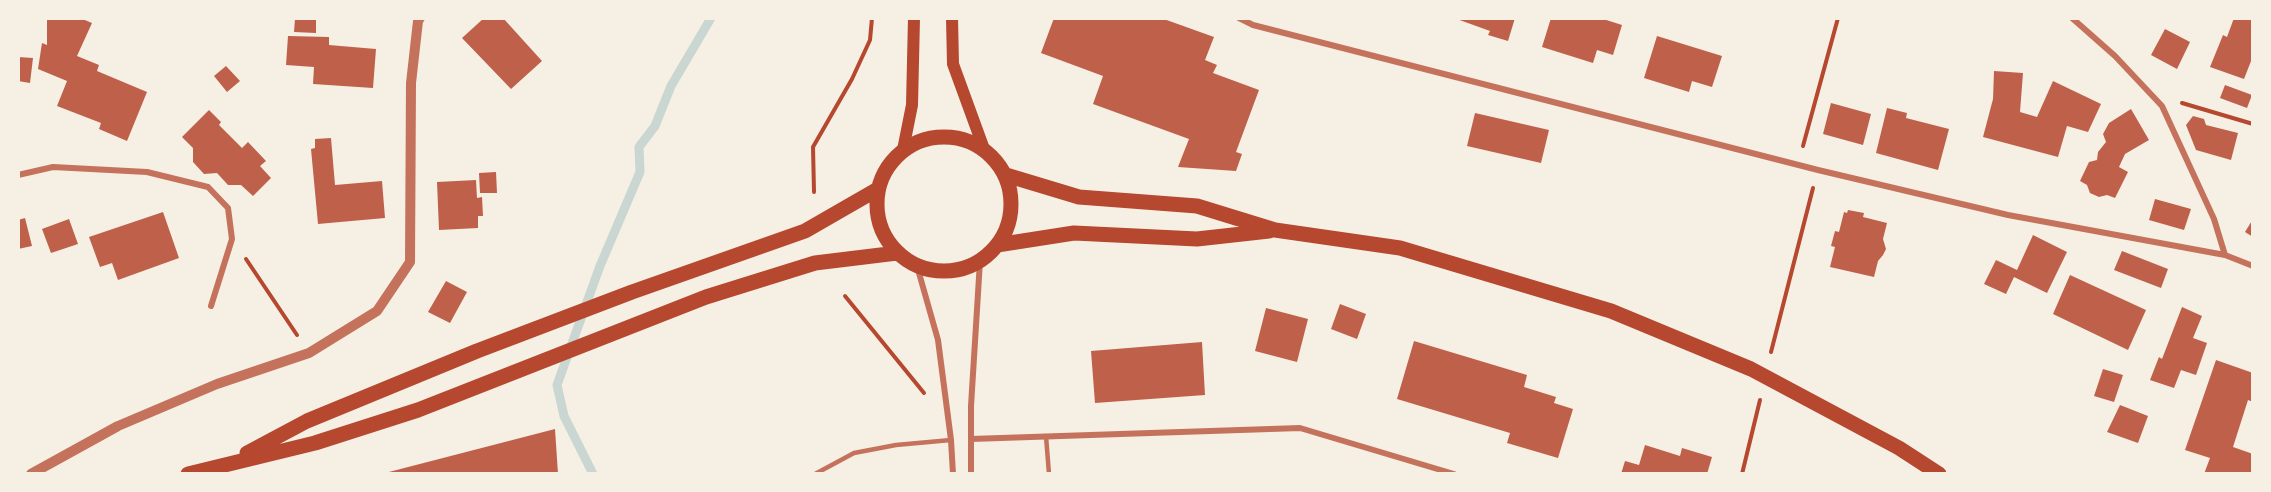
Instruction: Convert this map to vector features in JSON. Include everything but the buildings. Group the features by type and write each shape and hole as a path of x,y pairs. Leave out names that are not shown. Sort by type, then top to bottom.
{"main road":[{"path":"903,150 912,105 914,18"},
{"path":"952,18 953,64 984,149"},
{"path":"943,136 965,139 984,149 996,161 1011,193 1011,212 998,245 980,261 960,270 938,272 917,266 897,253 886,240 879,224 876,206 878,189 887,167 903,150 922,140 943,136"},
{"path":"1005,176 1079,197 1197,206 1275,230 1400,248 1611,311 1751,369 1899,448 1940,474"},
{"path":"228,463 307,421 477,351 632,292 805,231 878,189"},
{"path":"998,245 1074,233 1197,239 1275,230"},
{"path":"188,474 315,443 418,410 706,297 815,263 897,253"}],"street":[{"path":"1239,18 1253,25 1818,170 2008,215 2225,255 2253,266"},
{"path":"2072,18 2115,56 2162,106 2214,219 2225,255"},
{"path":"31,474 118,426 217,384 309,353 377,311 410,262 411,83 417,19"},
{"path":"18,175 53,167 147,172 208,187 228,208 232,239 211,306"},
{"path":"971,474 974,336 980,261"},
{"path":"917,266 938,340 953,474"},
{"path":"971,439 1300,428 1454,474"}],"lane":[{"path":"1046,436 1049,474"},
{"path":"815,474 854,453 896,445 951,440"}],"path":[{"path":"814,192 813,147 852,79 870,40 872,18"},
{"path":"1798,164 1838,18"},
{"path":"2162,106 2180,103 2253,124"},
{"path":"1776,331 1818,170"},
{"path":"232,239 309,353"},
{"path":"845,296 924,393 932,441"},
{"path":"1742,474 1750,448"}],"waterway":[{"path":"593,474 564,416 557,385 600,266 640,172 639,147 655,126 671,86 711,18"}]}
